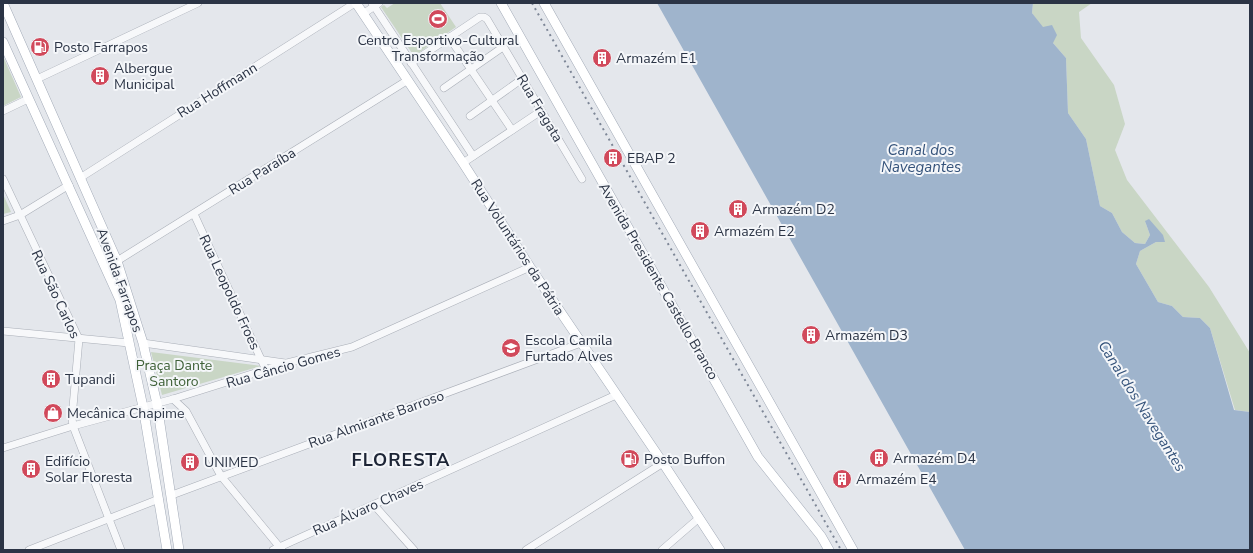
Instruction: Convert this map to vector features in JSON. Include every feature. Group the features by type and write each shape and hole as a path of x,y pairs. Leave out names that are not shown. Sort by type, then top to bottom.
{"main road":[{"name":"Avenida Farrapos","path":"3,3 117,261 143,343 157,404 180,550"},
{"name":"Rua Voluntários da Pátria","path":"355,3 408,80 530,267 720,550"},
{"name":"Avenida Presidente Castello Branco","path":"501,3 758,457 821,536 829,550"},
{"path":"544,3 853,550"},
{"name":"Avenida Farrapos","path":"3,43 120,300 143,407 167,550"}],"street":[{"path":"37,79 198,3"},
{"name":"Rua Hoffmann","path":"80,178 355,3"},
{"path":"363,14 375,4 411,63 473,156"},
{"name":"Rua Fragata","path":"449,37 480,17 487,19 540,111 582,179"},
{"path":"411,63 449,37 512,130"},
{"path":"444,88 503,47"},
{"path":"470,116 522,79"},
{"name":"Rua Paraíba","path":"117,261 408,80"},
{"path":"3,111 28,99"},
{"path":"463,163 540,111"},
{"name":"Rua São Carlos","path":"3,179 79,339 72,418 73,426 121,550"},
{"path":"3,221 20,215 68,185"},
{"name":"Rua Leopoldo Froes","path":"194,214 266,370"},
{"name":"Rua Câncio Gomes","path":"3,448 73,426 174,399 287,363 352,347 530,267"},
{"path":"3,331 129,343"},
{"path":"143,343 287,363"},
{"name":"Rua Almirante Barroso","path":"172,495 581,343"},
{"name":"Rua Álvaro Chaves","path":"279,549 616,395"},
{"path":"174,399 186,411 220,476 279,549"},
{"path":"526,550 663,463"},
{"path":"29,550 159,500"},
{"path":"374,505 414,550"},
{"path":"662,550 699,518"}],"green space":[{"path":"395,3 440,3 456,27 414,56 381,7 384,5 387,8"},
{"path":"1033,3 1092,3 1079,12 1081,38 1114,85 1125,124 1115,150 1127,180 1209,287 1250,353 1250,412 1235,410 1210,328 1200,318 1183,317 1172,306 1158,302 1136,264 1140,251 1156,242 1145,221 1150,235 1145,244 1135,243 1122,232 1112,213 1100,206 1086,139 1068,113 1066,58 1053,43 1032,13"},
{"path":"3,56 21,97 3,106"},
{"path":"3,194 11,212 3,214"},
{"name":"Praça Dante Santoro","path":"151,352 261,366 162,395"}],"water":[{"name":"Canal dos Navegantes","path":"657,3 1033,3 1032,13 1043,27 1052,25 1057,35 1053,43 1066,58 1068,113 1086,139 1100,206 1112,213 1122,232 1135,243 1145,244 1150,235 1145,221 1149,219 1163,235 1165,242 1156,242 1140,251 1136,264 1158,302 1172,306 1183,317 1200,318 1210,328 1234,410 1250,412 1250,550 965,550"}],"railway":[{"path":"532,3 841,550"}],"place":[{"name":"Centro Esportivo-Cultural Transformação","path":"438,19"},
{"name":"Posto Farrapos","path":"40,47"},
{"name":"Armazém E1","path":"602,58"},
{"name":"Albergue Municipal","path":"100,76"},
{"name":"EBAP 2","path":"613,158"},
{"name":"Armazém D2","path":"738,209"},
{"name":"Armazém E2","path":"700,231"},
{"name":"Armazém D3","path":"811,335"},
{"name":"Escola Camila Furtado Alves","path":"511,348"},
{"name":"Tupandi","path":"51,379"},
{"name":"Mecânica Chapime","path":"53,413"},
{"name":"Armazém D4","path":"879,458"},
{"name":"Posto Buffon","path":"630,459"},
{"name":"UNIMED","path":"190,462"},
{"name":"Edifício Solar Floresta","path":"31,469"},
{"name":"Armazém E4","path":"842,479"}],"district":[{"name":"FLORESTA","path":"401,460"}]}
